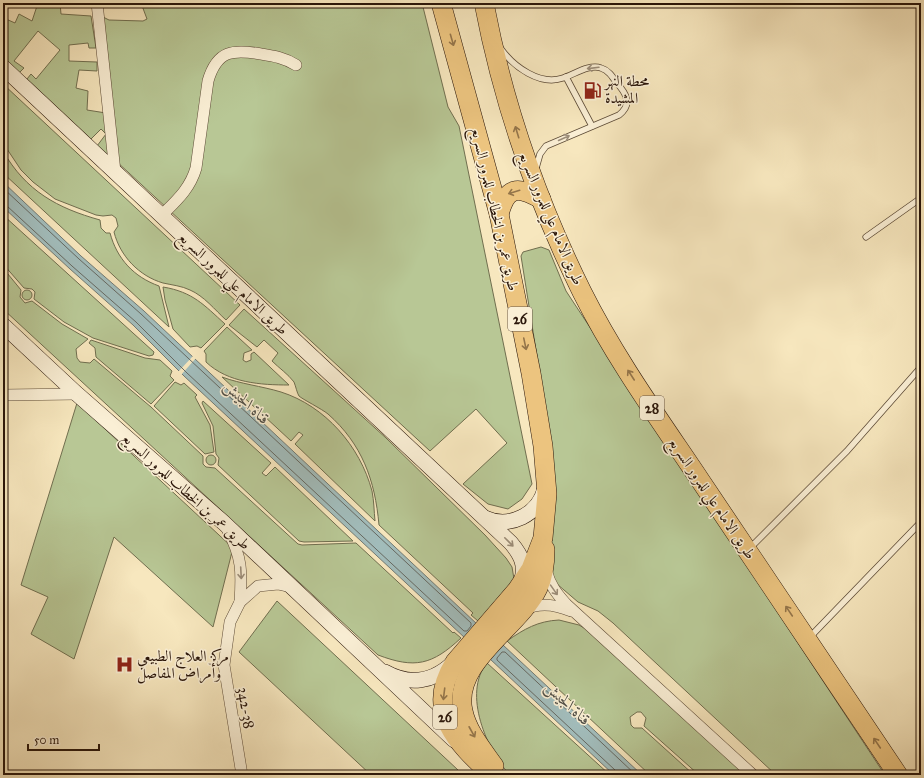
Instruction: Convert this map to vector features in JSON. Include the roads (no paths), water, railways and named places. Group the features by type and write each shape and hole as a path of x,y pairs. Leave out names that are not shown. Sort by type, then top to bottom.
{"highway":[{"name":"طريق عمر بن الخطاب للمرور السريع","path":"441,3 499,214 531,373 546,478 547,508 543,538 538,554 531,569 516,591 494,630 450,671 443,699 443,710 449,729 467,752 492,775"},
{"name":"طريق الامام علي للمرور السريع","path":"484,3 488,28 508,103 539,195 583,294 610,342 898,775"},
{"path":"499,214 505,198 510,192 519,190 539,195"},
{"path":"494,630 521,613 538,589 543,576 547,508"},
{"path":"470,653 467,676 463,684 461,702 463,711 470,729 501,775"}],"main road":[{"name":"طريق الامام علي للمرور السريع","path":"3,67 480,516 511,543 522,558 524,574 516,591"},
{"name":"طريق عمر بن الخطاب للمرور السريع","path":"3,325 77,394 224,523 367,660 467,752"},
{"name":"طريق الامام علي للمرور السريع","path":"480,516 490,520 507,522 524,516 538,504 545,490 546,478"},
{"name":"طريق عمر بن الخطاب للمرور السريع","path":"367,660 400,679 424,680 439,675 470,653"}],"street":[{"path":"98,3 115,172"},
{"path":"161,216 187,190 192,180 196,168 208,81 216,63 228,53 236,51 276,56 296,65"},
{"path":"3,395 77,394"},
{"path":"224,523 237,549 240,560 240,602"},
{"path":"545,557 549,582 555,592 753,775"},
{"path":"240,602 258,586 278,584 291,587"},
{"name":"342-38","path":"240,602 230,622 224,665 242,775"},
{"path":"521,613 533,606 541,605 561,607 579,615"}],"lane":[{"path":"488,28 505,55 523,70 552,80 566,77 590,67 600,67 607,71 626,94 628,100 624,111 619,115 546,146 536,164 535,176 539,195"},
{"path":"566,77 592,126"},
{"path":"866,237 921,198"},
{"path":"747,550 846,451 921,367"},
{"path":"807,639 921,522"}],"water":[{"path":"3,182 81,256 144,311 478,625 465,638 184,376 133,325 3,207"},
{"path":"503,645 642,775 614,775 490,659"}],"place":[{"name":"محطة النهر المشيدة","path":"592,90"},
{"name":"مركز العلاج الطبيعي وأمراض المفاصل","path":"124,665"}],"water label":[{"name":"قناة الجيش","path":"247,402"},
{"name":"قناة الجيش","path":"568,703"}]}
